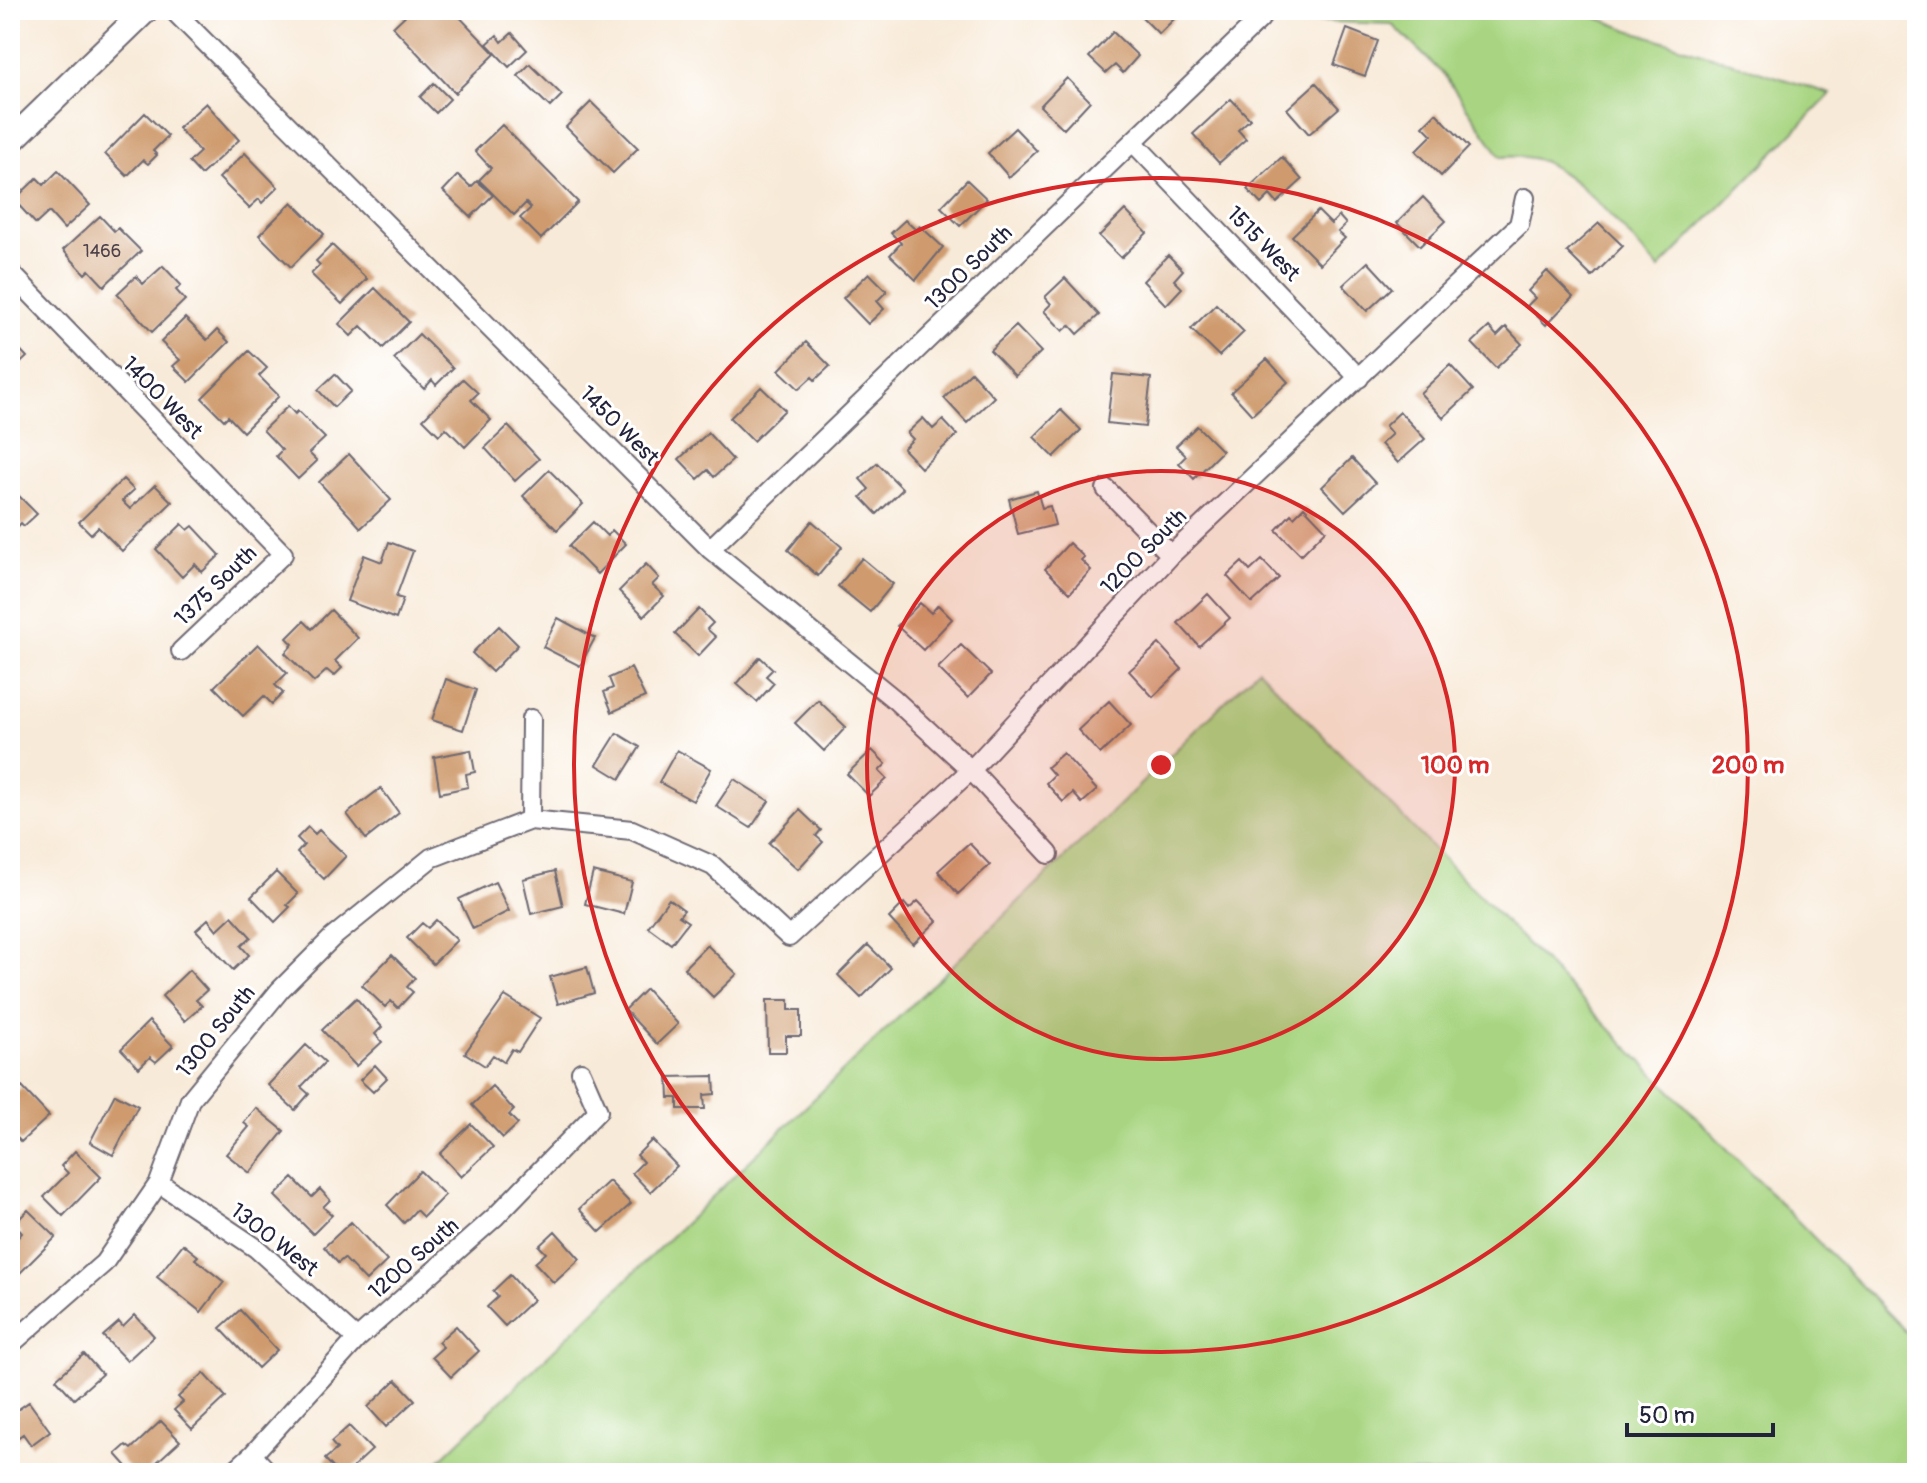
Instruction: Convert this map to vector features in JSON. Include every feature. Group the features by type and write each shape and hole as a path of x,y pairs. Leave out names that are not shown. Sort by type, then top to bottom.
{"street":[{"path":"10,142 146,10"},
{"name":"1450 West","path":"173,10 710,549 894,699 971,770 1049,854"},
{"name":"1300 South","path":"710,549 1260,19"},
{"name":"1515 West","path":"1133,142 1359,378"},
{"name":"1200 South","path":"530,820 632,830 713,866 789,937 971,770 1171,555 1519,225 1525,198"},
{"name":"1400 West","path":"10,272 283,554"},
{"path":"1106,489 1171,555"},
{"name":"1375 South","path":"181,651 283,554"},
{"path":"530,820 531,719"},
{"name":"1300 South","path":"10,1345 104,1263 159,1183 190,1100 280,990 332,938 431,858 530,820"},
{"name":"1200 South","path":"232,1473 357,1339 495,1217 598,1111 581,1072"},
{"name":"1300 West","path":"159,1183 256,1248 357,1339"},
{"path":"252,1455 269,1473"}],"green space":[{"path":"1324,10 1577,10 1629,30 1831,94 1659,269 1606,210 1560,171 1534,159 1501,157 1445,76 1392,24 1307,21 1307,15"},
{"path":"1258,669 1917,1343 1917,1473 426,1473 1180,746"}],"building":[{"path":"411,10 453,10 495,54 455,93 393,27"},
{"path":"1135,10 1183,10 1159,34"},
{"path":"1347,29 1378,41 1365,76 1334,65"},
{"path":"1113,32 1138,56 1123,73 1115,65 1106,73 1089,57"},
{"path":"512,33 527,50 509,67 487,44 497,35 502,42"},
{"path":"530,64 562,95 550,107 518,76"},
{"path":"1067,78 1090,101 1064,129 1040,106"},
{"path":"434,83 450,99 436,113 420,97"},
{"path":"1316,83 1339,108 1309,134 1287,109"},
{"path":"1231,99 1250,119 1238,130 1246,139 1219,163 1193,134"},
{"path":"591,102 638,148 613,173 566,127"},
{"path":"206,103 239,140 201,175 189,162 200,152 178,128"},
{"path":"145,113 168,136 153,151 157,155 148,164 143,160 127,176 105,154"},
{"path":"1436,113 1469,147 1441,176 1416,151 1432,135 1423,126"},
{"path":"502,125 578,202 541,239 520,218 531,208 526,203 514,215 479,180 491,168 475,151"},
{"path":"1015,128 1037,151 1009,177 988,153"},
{"path":"245,153 278,187 262,203 259,199 249,208 219,178"},
{"path":"1282,157 1302,180 1277,203 1270,195 1261,204 1247,189"},
{"path":"58,171 90,205 64,229 49,212 36,224 14,200 37,178 44,185"},
{"path":"458,175 471,187 477,181 493,195 471,217 443,191"},
{"path":"967,180 987,199 960,226 941,207"},
{"path":"1423,197 1446,221 1420,246 1397,223"},
{"path":"292,202 324,234 291,267 259,235"},
{"path":"1125,210 1147,233 1121,258 1099,236"},
{"path":"1318,211 1331,224 1339,216 1346,224 1338,232 1345,238 1320,264 1292,236"},
{"path":"100,216 114,231 118,228 141,251 104,286 89,270 85,274 63,250"},
{"path":"905,220 916,230 920,226 943,247 916,280 890,255 901,243 891,233"},
{"path":"1599,223 1623,246 1592,277 1567,252"},
{"path":"332,245 367,279 342,304 311,274 320,265 316,261"},
{"path":"1168,255 1183,270 1174,280 1182,288 1166,305 1143,281"},
{"path":"1368,262 1392,288 1367,311 1343,285"},
{"path":"163,266 181,285 176,290 185,300 152,332 117,294 136,276 143,284"},
{"path":"1547,271 1573,297 1546,325 1527,306 1535,298 1528,291"},
{"path":"869,273 887,291 877,301 884,309 868,324 843,298"},
{"path":"1065,278 1099,315 1078,334 1070,325 1063,331 1044,311 1051,304 1045,297"},
{"path":"375,288 409,322 383,348 361,326 351,336 339,324"},
{"path":"1216,304 1244,332 1219,356 1191,329"},
{"path":"185,318 207,340 217,330 229,342 189,382 173,366 180,360 161,342"},
{"path":"1016,326 1041,352 1015,376 990,350"},
{"path":"1489,327 1497,336 1506,327 1522,344 1496,368 1472,343"},
{"path":"419,334 453,368 436,385 432,380 424,389 394,359"},
{"path":"10,339 27,357 10,373"},
{"path":"806,342 830,366 799,389 779,370"},
{"path":"249,351 267,368 259,376 279,396 243,432 228,416 224,420 202,398"},
{"path":"1267,359 1288,382 1252,415 1231,392"},
{"path":"1450,365 1473,390 1443,418 1420,393"},
{"path":"971,372 994,397 967,423 944,398"},
{"path":"335,374 351,391 334,407 318,390"},
{"path":"1113,374 1151,378 1145,427 1107,423"},
{"path":"463,379 478,393 471,400 491,420 465,447 446,428 439,435 423,419"},
{"path":"761,387 785,410 753,441 730,418"},
{"path":"288,406 295,414 298,411 325,438 309,453 317,461 298,479 276,456 282,450 263,430"},
{"path":"1061,410 1081,430 1054,457 1034,437"},
{"path":"1400,412 1425,439 1398,463 1381,444 1392,434 1385,426"},
{"path":"923,418 933,429 943,420 957,435 921,468 903,449 913,439 907,433"},
{"path":"508,426 539,459 515,481 485,448"},
{"path":"1197,426 1222,451 1194,479 1179,463 1186,456 1176,446"},
{"path":"708,433 733,460 714,477 708,470 698,479 679,459"},
{"path":"349,454 391,500 361,528 319,482"},
{"path":"1352,458 1375,483 1345,511 1322,487"},
{"path":"877,463 903,489 877,514 861,497 869,489 860,479"},
{"path":"549,470 583,504 557,530 523,496"},
{"path":"123,479 134,490 122,501 130,509 155,485 172,502 122,551 98,527 91,534 79,522"},
{"path":"10,487 37,514 24,526 21,523 12,533"},
{"path":"1037,491 1042,508 1050,506 1055,525 1018,534 1009,499"},
{"path":"1304,507 1326,530 1301,555 1276,530 1291,514 1294,517"},
{"path":"812,521 842,547 818,576 788,550"},
{"path":"593,522 607,536 612,530 626,544 597,574 569,546"},
{"path":"182,524 188,530 193,526 220,555 202,572 195,564 182,577 156,549"},
{"path":"389,542 413,551 396,597 403,599 396,619 347,601 364,555 382,562"},
{"path":"1069,543 1084,557 1081,560 1091,570 1070,593 1045,569"},
{"path":"862,558 893,584 870,612 838,586"},
{"path":"1262,560 1279,578 1252,603 1227,576 1242,562 1250,571"},
{"path":"646,564 659,578 652,585 664,596 644,616 619,591"},
{"path":"1208,594 1230,618 1199,646 1178,623"},
{"path":"920,603 931,613 938,605 952,619 923,650 897,626"},
{"path":"699,609 713,623 707,629 716,637 698,656 675,634"},
{"path":"331,610 358,638 335,661 342,668 334,676 327,670 314,682 285,653 293,644 287,638 304,621 312,629"},
{"path":"558,618 595,638 580,666 543,647"},
{"path":"499,626 518,645 492,672 472,653"},
{"path":"258,644 287,673 275,685 283,693 272,704 264,696 243,716 214,687"},
{"path":"1159,644 1182,669 1153,697 1129,671"},
{"path":"961,645 991,674 968,698 938,668"},
{"path":"760,657 773,669 766,676 774,683 757,702 737,684"},
{"path":"631,668 645,697 612,712 604,692 613,688 609,678"},
{"path":"446,679 476,690 463,730 432,720"},
{"path":"818,700 846,727 824,751 795,723"},
{"path":"1109,701 1131,725 1100,754 1078,730"},
{"path":"617,733 640,747 620,779 597,765"},
{"path":"471,750 475,772 466,774 468,787 440,793 434,757"},
{"path":"677,750 711,769 693,801 659,782"},
{"path":"872,750 886,764 879,771 887,779 869,796 847,774"},
{"path":"1063,753 1097,790 1082,803 1073,793 1063,802 1046,783 1054,775 1047,767"},
{"path":"734,779 769,801 751,828 716,806"},
{"path":"381,788 399,813 366,839 347,814"},
{"path":"800,810 821,830 816,836 823,842 798,869 769,843"},
{"path":"308,827 315,834 319,830 346,856 324,879 297,853 304,845 297,838"},
{"path":"969,843 990,865 958,894 938,871"},
{"path":"555,871 563,906 531,914 523,879"},
{"path":"276,872 298,894 275,922 251,897"},
{"path":"593,872 632,882 624,914 585,904"},
{"path":"495,882 509,911 473,929 459,899"},
{"path":"669,899 684,910 679,916 688,922 671,944 648,927"},
{"path":"918,901 937,921 913,944 889,918 904,903 909,909"},
{"path":"232,916 251,937 241,946 249,955 233,970 196,930 208,919 217,930"},
{"path":"436,920 457,940 433,964 407,938 422,923 428,928"},
{"path":"707,945 737,974 713,997 684,968"},
{"path":"868,945 891,968 861,998 838,975"},
{"path":"392,955 415,978 407,987 413,992 398,1008 391,1001 385,1007 362,985"},
{"path":"587,967 594,993 558,1004 550,977"},
{"path":"189,970 207,990 196,1000 202,1006 185,1021 162,996"},
{"path":"646,989 678,1024 657,1044 625,1010"},
{"path":"505,996 540,1018 518,1052 512,1049 504,1062 493,1055 485,1066 465,1053"},
{"path":"356,998 382,1027 375,1034 382,1042 356,1066 322,1030"},
{"path":"767,1000 789,1000 789,1010 801,1010 801,1036 786,1036 786,1052 768,1052"},
{"path":"149,1021 173,1046 156,1062 150,1057 139,1068 121,1049"},
{"path":"306,1045 325,1062 301,1087 309,1094 295,1110 268,1085"},
{"path":"375,1065 387,1078 373,1092 360,1080"},
{"path":"714,1076 715,1094 704,1095 705,1109 678,1109 678,1098 669,1098 668,1077"},
{"path":"492,1086 514,1110 509,1115 518,1124 503,1138 472,1105"},
{"path":"22,1087 49,1116 21,1142 10,1130 10,1098"},
{"path":"115,1094 138,1106 113,1155 90,1142"},
{"path":"256,1108 284,1131 250,1173 226,1154 249,1127 244,1123"},
{"path":"471,1124 493,1147 461,1177 440,1154"},
{"path":"652,1140 677,1166 650,1192 632,1173 643,1162 637,1155"},
{"path":"75,1151 101,1177 63,1216 44,1197 68,1173 61,1166"},
{"path":"420,1171 445,1195 423,1217 416,1210 404,1223 387,1205"},
{"path":"293,1178 312,1197 320,1189 330,1200 323,1207 332,1215 313,1234 275,1196"},
{"path":"609,1181 631,1204 600,1232 579,1209"},
{"path":"28,1210 56,1237 16,1277 10,1270 10,1246 22,1233 14,1224"},
{"path":"351,1222 387,1261 366,1281 344,1258 338,1263 324,1247"},
{"path":"555,1231 580,1259 554,1283 535,1263 546,1253 539,1246"},
{"path":"183,1244 198,1256 195,1259 224,1282 201,1312 157,1277"},
{"path":"510,1275 533,1300 505,1326 487,1307 498,1297 493,1291"},
{"path":"240,1310 277,1350 258,1368 220,1328"},
{"path":"135,1315 154,1336 127,1361 103,1336 119,1322 123,1327"},
{"path":"456,1326 479,1351 451,1377 432,1357 443,1347 438,1342"},
{"path":"84,1354 102,1374 74,1399 56,1379"},
{"path":"204,1373 226,1397 192,1429 174,1410 183,1402 178,1397"},
{"path":"396,1380 415,1400 386,1427 368,1407"},
{"path":"29,1402 50,1431 31,1445 23,1434 10,1443 10,1415"},
{"path":"161,1421 180,1441 145,1473 133,1473 116,1454 126,1445 131,1449"},
{"path":"349,1426 372,1450 347,1473 338,1473 325,1459 337,1449 331,1442"}]}
